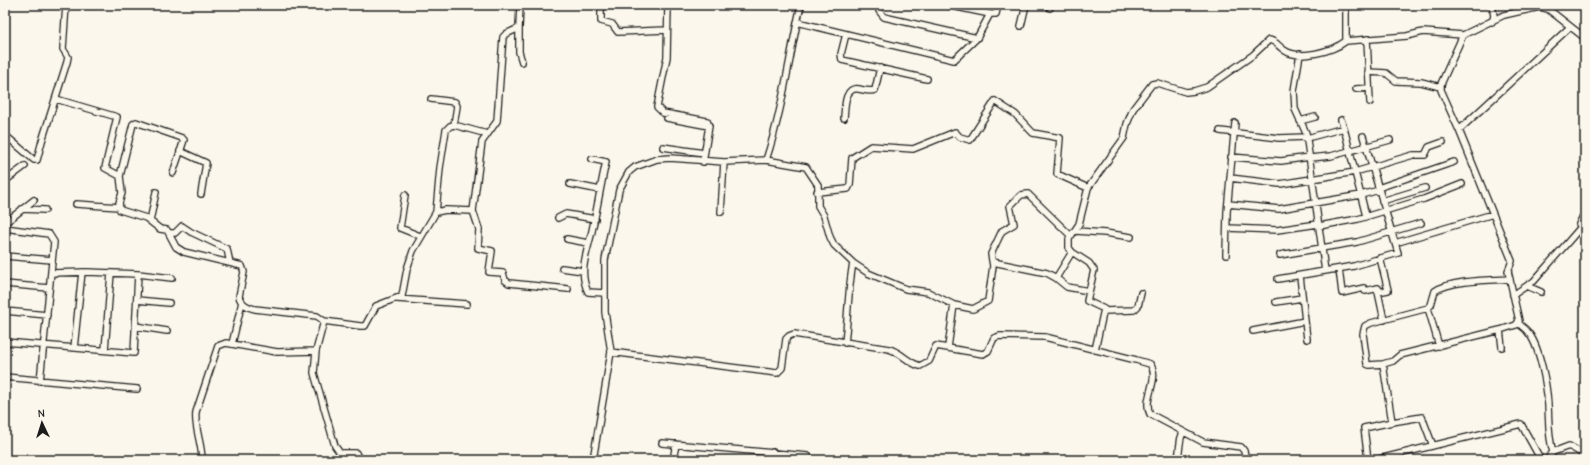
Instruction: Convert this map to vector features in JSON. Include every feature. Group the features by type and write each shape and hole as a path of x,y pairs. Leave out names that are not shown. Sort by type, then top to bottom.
{"street":[{"path":"5,135 34,160 37,160 68,57 63,49 66,5"},
{"path":"520,5 519,52 522,62"},
{"path":"600,5 601,21 612,24 618,32 666,30"},
{"path":"668,5 666,30 667,57 657,107 663,113 705,120 709,126 703,162"},
{"path":"766,160 781,111 797,22 802,5"},
{"path":"879,5 879,11 884,17 978,38"},
{"path":"947,5 972,8 990,14 996,14 998,5"},
{"path":"1021,26 1026,5"},
{"path":"1346,5 1346,41"},
{"path":"1491,22 1494,16 1492,5"},
{"path":"1141,293 1136,309 1104,310 1103,308 1088,302 1094,270 1089,263 1072,252 1069,245 1071,236 1076,231 1088,188 1124,138 1127,124 1133,109 1152,84 1157,83 1186,92 1207,87 1231,71 1268,40 1276,43 1284,51 1309,55 1325,52 1341,45 1346,41 1407,36 1423,32 1463,35 1504,15 1543,7 1585,38"},
{"path":"797,22 954,60 978,38 990,14"},
{"path":"1459,130 1570,27"},
{"path":"519,28 506,34 503,38 497,121 482,142 473,211 479,229 478,248 492,252 489,272 503,273 505,280 509,283 568,290"},
{"path":"846,34 841,58 927,79"},
{"path":"1463,35 1441,87 1442,94 1459,130 1512,261 1508,270 1518,314 1518,323"},
{"path":"1367,39 1370,102"},
{"path":"1300,54 1294,91 1295,110 1306,137 1310,157 1325,271"},
{"path":"844,118 846,100 850,91 855,88 875,90 880,68"},
{"path":"1368,72 1386,73 1396,81 1421,82 1441,87"},
{"path":"1356,89 1369,88"},
{"path":"56,99 117,117 106,168 120,176"},
{"path":"430,99 456,103 454,125"},
{"path":"817,192 848,189 850,185 852,158 870,146 913,148 955,132 960,137 970,140 995,101 1015,114 1033,133 1060,138 1057,174 1088,188"},
{"path":"1300,121 1315,117"},
{"path":"668,118 709,126"},
{"path":"1341,120 1366,216"},
{"path":"119,207 122,195 120,176 133,124 136,122 181,137 184,140 173,173"},
{"path":"1226,255 1231,157 1235,123"},
{"path":"76,204 119,207 122,211 150,220 169,233 178,250 191,255 230,263 244,268 239,296 242,302 255,309 317,316 324,321 365,326 375,308 400,297 404,293 407,269 420,236 436,212 440,168 446,130 450,126 454,125 487,134"},
{"path":"1220,131 1278,138 1306,137 1344,128"},
{"path":"1278,279 1339,269 1398,253 1363,136"},
{"path":"1231,157 1280,161 1350,151 1390,140"},
{"path":"1230,178 1280,184 1355,172 1413,155 1425,155 1429,147 1443,142"},
{"path":"663,147 704,153"},
{"path":"180,151 206,162 201,194"},
{"path":"593,460 611,352 605,312 605,260 619,190 628,172 635,167 657,159 670,158 703,162 766,160 806,167 818,185 818,206 834,245 853,263 868,273 906,289 928,292 954,305 973,309 987,302 993,262 990,254 1002,231 1014,223 1010,205 1023,194 1028,194 1071,236"},
{"path":"592,159 606,162 583,271 587,292 604,293"},
{"path":"721,212 724,162"},
{"path":"1228,204 1279,209 1361,195 1454,162"},
{"path":"5,181 25,166"},
{"path":"570,184 600,190"},
{"path":"1227,228 1277,230 1358,219 1424,199 1462,184"},
{"path":"1382,200 1425,188"},
{"path":"150,220 156,192"},
{"path":"405,194 400,228 420,236"},
{"path":"5,223 34,200"},
{"path":"22,209 45,210"},
{"path":"436,212 446,210 473,211"},
{"path":"1585,212 1579,220 1581,227 1585,232"},
{"path":"558,218 566,214 595,219"},
{"path":"1395,243 1493,214"},
{"path":"1280,254 1357,242 1422,223"},
{"path":"169,233 175,233 182,226 191,232 220,244 227,249 230,263"},
{"path":"1513,295 1527,286 1581,227"},
{"path":"5,228 49,234 54,242 40,381"},
{"path":"1076,231 1105,232 1131,237"},
{"path":"567,239 588,243"},
{"path":"1056,278 1072,252"},
{"path":"5,256 52,260"},
{"path":"1380,258 1388,290 1380,292"},
{"path":"993,262 1047,274 1056,278 1067,286 1089,291"},
{"path":"845,343 849,308 848,291 853,263"},
{"path":"562,268 583,271"},
{"path":"1339,269 1342,293 1364,288 1366,292 1378,288 1380,292"},
{"path":"51,273 82,272 138,274 172,278"},
{"path":"74,348 82,272"},
{"path":"105,350 111,273"},
{"path":"5,342 134,353 138,274"},
{"path":"1300,276 1307,339"},
{"path":"1510,279 1476,280 1442,287 1435,291 1431,305 1428,308 1365,326 1363,334 1367,364 1383,364 1393,361 1400,355 1500,330 1518,323"},
{"path":"5,284 49,288"},
{"path":"1527,286 1541,292"},
{"path":"1380,292 1378,292 1384,320"},
{"path":"1276,302 1302,298"},
{"path":"395,299 467,304"},
{"path":"137,300 169,302"},
{"path":"232,344 242,302"},
{"path":"948,347 954,305"},
{"path":"1428,308 1440,346"},
{"path":"1095,350 1104,310"},
{"path":"5,311 47,315"},
{"path":"324,321 316,351 314,372 335,446 340,454 356,453 359,460"},
{"path":"1253,331 1305,321"},
{"path":"1518,323 1528,331 1535,346 1543,373 1548,404 1549,438 1553,452"},
{"path":"135,326 167,331"},
{"path":"1500,330 1502,347"},
{"path":"611,352 775,373 781,370 786,340 791,335 893,350 913,364 920,366 928,361 935,346 948,347 974,353 985,353 988,351 994,338 1000,336 1045,337 1150,364 1153,372 1147,405 1150,414 1203,442 1241,447 1244,451 1246,460"},
{"path":"202,460 202,450 195,418 216,349 223,343 277,352 316,351"},
{"path":"1383,364 1392,422"},
{"path":"5,377 137,389"},
{"path":"1368,460 1364,428 1422,416 1433,446"},
{"path":"1375,460 1521,424 1541,460"},
{"path":"1178,457 1180,449 1179,442 1183,432"},
{"path":"662,443 773,452 808,456 812,460"},
{"path":"676,444 673,459 688,460"},
{"path":"1547,460 1553,452 1571,446 1585,455"},
{"path":"772,460 773,452"}]}
